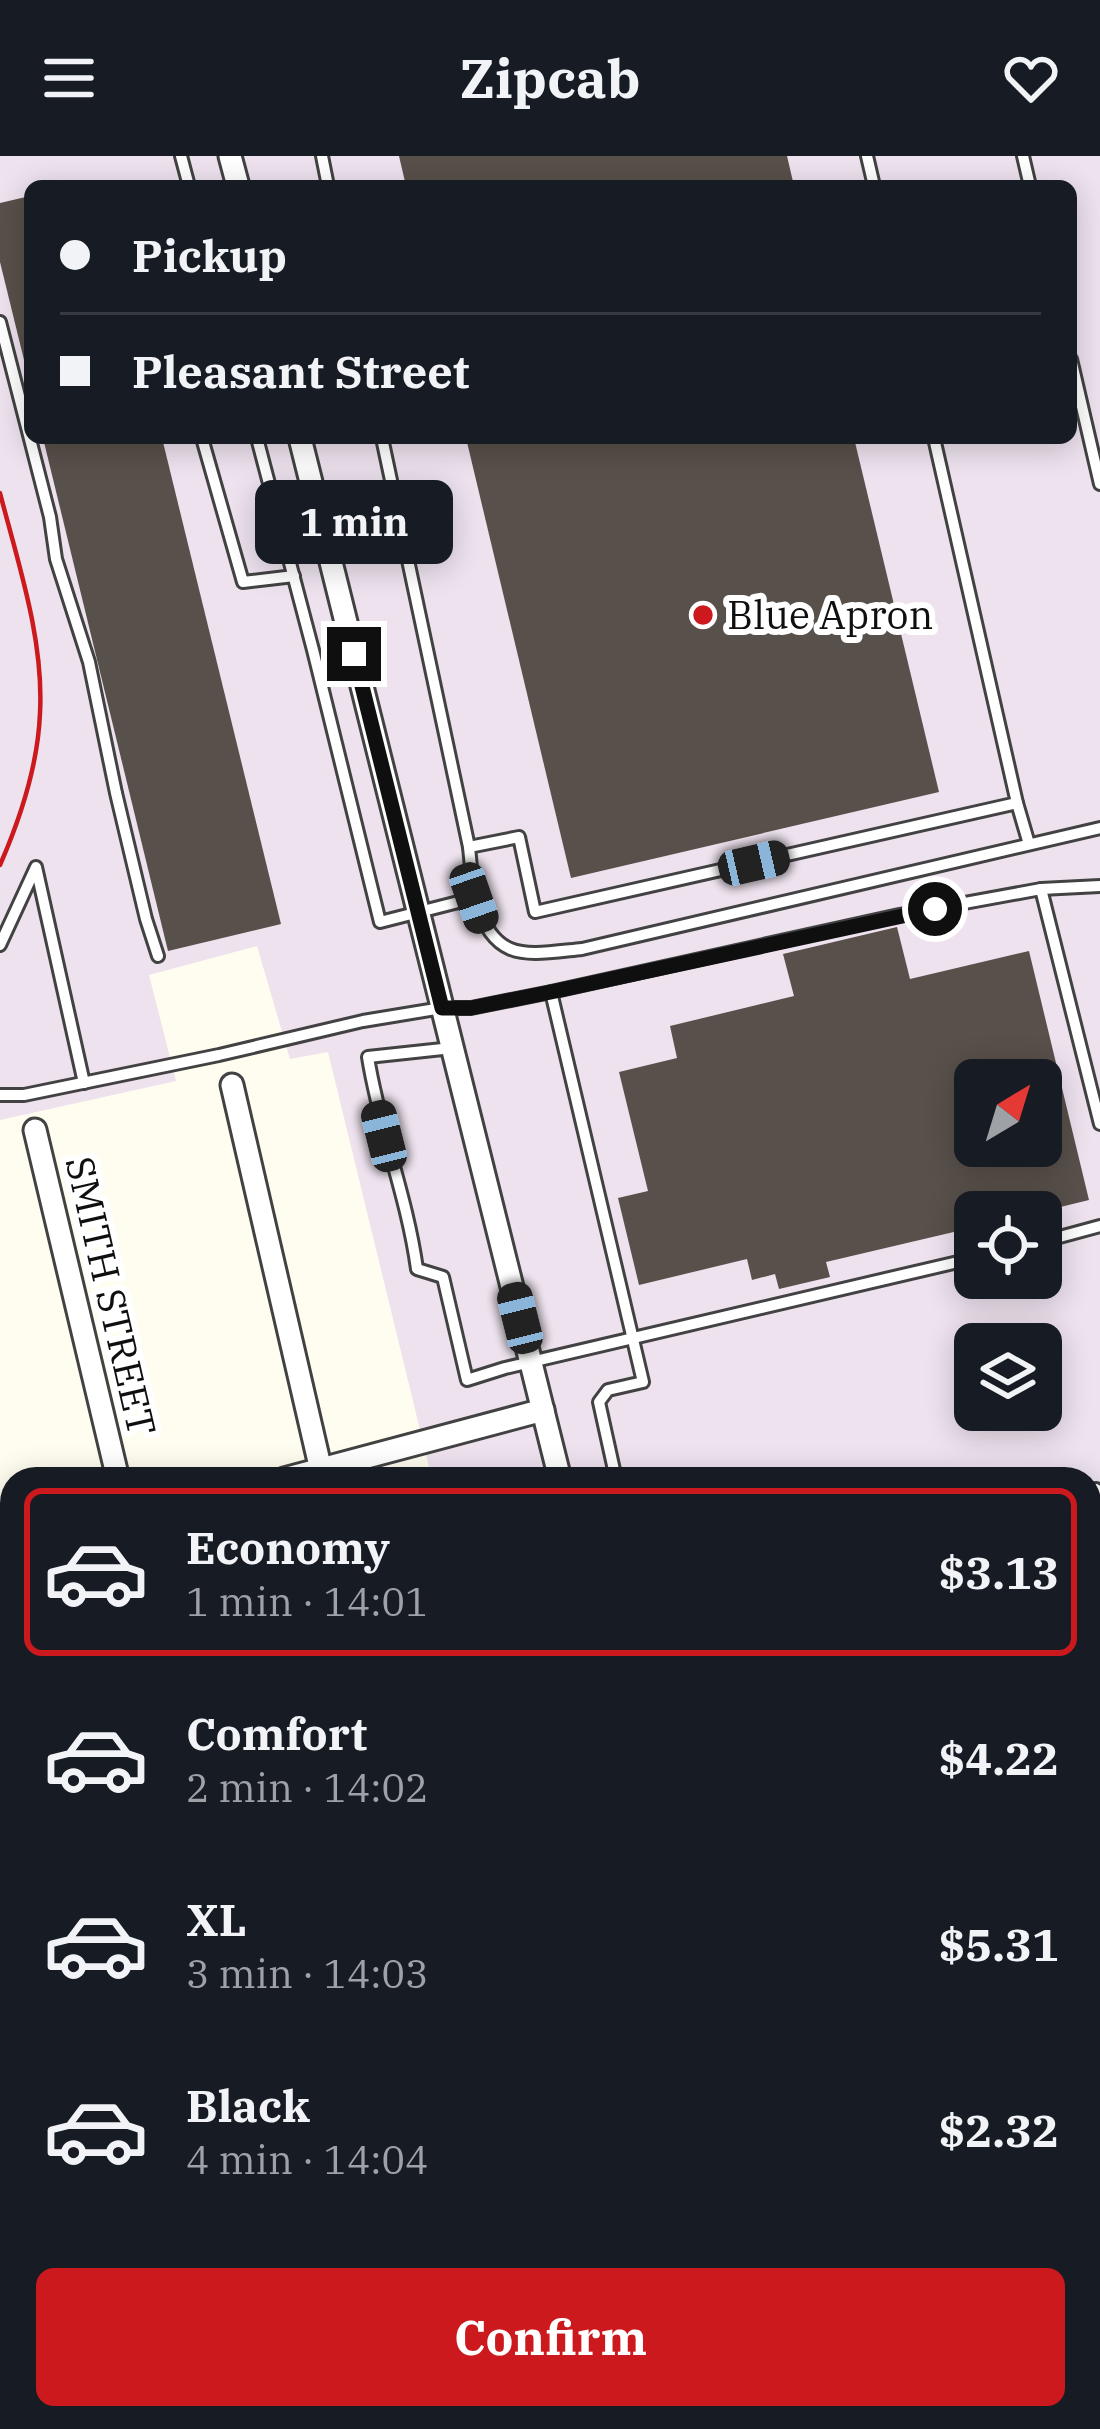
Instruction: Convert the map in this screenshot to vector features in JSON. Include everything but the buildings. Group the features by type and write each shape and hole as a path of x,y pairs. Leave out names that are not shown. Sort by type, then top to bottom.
{"street":[{"path":"301,444 557,1467"},
{"path":"232,1085 320,1467"},
{"name":"SMITH STREET","path":"35,1130 115,1467"},
{"path":"349,1467 543,1410"}],"lane":[{"path":"0,322 24,416"},
{"path":"1077,384 1100,484"},
{"path":"31,444 56,560 89,662 116,793 158,956"},
{"path":"204,444 243,583 293,576"},
{"path":"259,444 380,922 474,898"},
{"path":"383,444 470,848 474,898 482,924 496,942 513,951 536,953 582,949 1100,827"},
{"path":"935,444 1029,844"},
{"path":"470,848 519,837 535,913 1017,803"},
{"path":"0,945 37,867 84,1083"},
{"path":"0,1095 84,1083 362,1021 471,1008 551,992 899,915 1041,889 1100,886"},
{"path":"1041,889 1100,1124"},
{"path":"551,992 644,1382 608,1390 599,1402 613,1467"},
{"path":"452,1048 368,1057 384,1136 410,1221 417,1268 443,1277 467,1380 954,1263"},
{"path":"1062,1236 1100,1226"}],"shaded area":[{"path":"0,156 1100,156 1100,1467 429,1467 328,1052 290,1059 257,946 149,975 176,1081 0,1120"}],"railway":[{"path":"0,493 28,602 40,685 32,771 0,865"}],"place":[{"name":"Blue Apron","path":"703,615"}],"route":[{"path":"354,654 442,1008 471,1008 551,992 935,909"}]}
